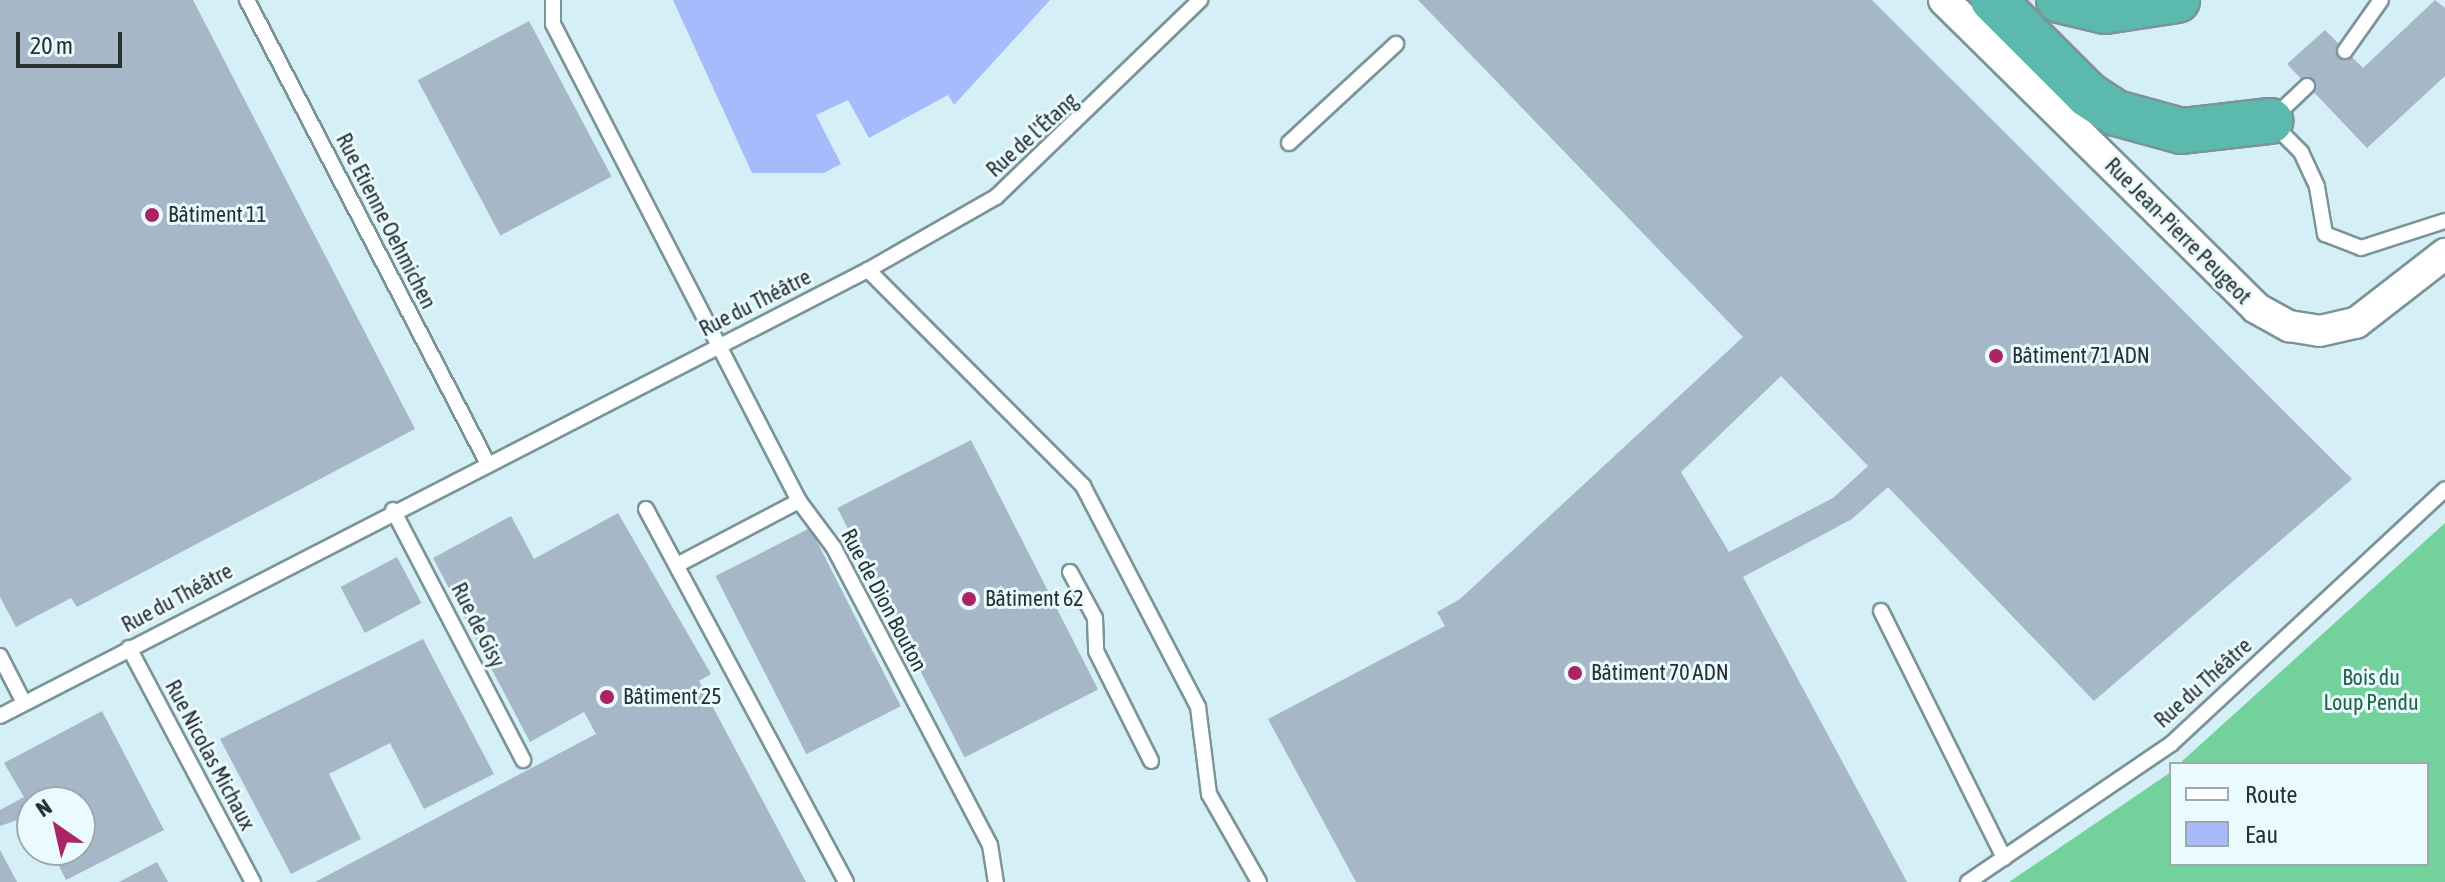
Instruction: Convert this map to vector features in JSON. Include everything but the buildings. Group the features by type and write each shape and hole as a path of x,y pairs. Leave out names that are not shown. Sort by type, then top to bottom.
{"highway":[{"path":"1993,0 2088,95 2116,113 2182,131 2270,121"},
{"path":"2059,0 2105,11 2177,0"}],"street":[{"name":"Rue Jean-Pierre Peugeot","path":"1944,0 2256,308 2289,326 2320,331 2356,323 2444,253"}],"lane":[{"name":"Rue Etienne Oehmichen","path":"247,0 487,462"},
{"name":"Rue de Dion Bouton","path":"553,0 553,24 799,501 834,548 990,845 996,882"},
{"name":"Rue de l'Étang","path":"868,270 996,197 1200,0"},
{"path":"2345,51 2381,0"},
{"path":"1289,143 1396,44"},
{"path":"2307,86 2270,121 2301,152 2317,187 2325,234 2341,244 2361,248 2445,221"},
{"name":"Rue du Théâtre","path":"0,716 393,510 868,270"},
{"path":"868,270 1083,486 1198,707 1209,794 1259,882"},
{"name":"Rue du Théâtre","path":"1968,882 2171,744 2445,489"},
{"path":"677,565 799,501"},
{"path":"646,509 846,882"},
{"name":"Rue de Gisy","path":"393,510 523,760"},
{"path":"1070,572 1095,618 1096,651 1151,761"},
{"path":"1881,611 2004,858"},
{"name":"Rue Nicolas Michaux","path":"129,648 253,882"},
{"path":"0,656 24,703"}],"green space":[{"name":"Bois du Loup Pendu","path":"2445,523 2445,882 2009,882 2169,773 2169,866 2429,866 2429,762 2181,762"}],"water":[{"path":"673,0 1050,0 954,105 948,95 869,138 848,100 816,115 841,164 824,173 752,173"}],"place":[{"name":"Bâtiment 11","path":"152,215"},
{"name":"Bâtiment 71 ADN","path":"1996,356"},
{"name":"Bâtiment 62","path":"969,599"},
{"name":"Bâtiment 70 ADN","path":"1575,673"},
{"name":"Bâtiment 25","path":"607,697"}]}
